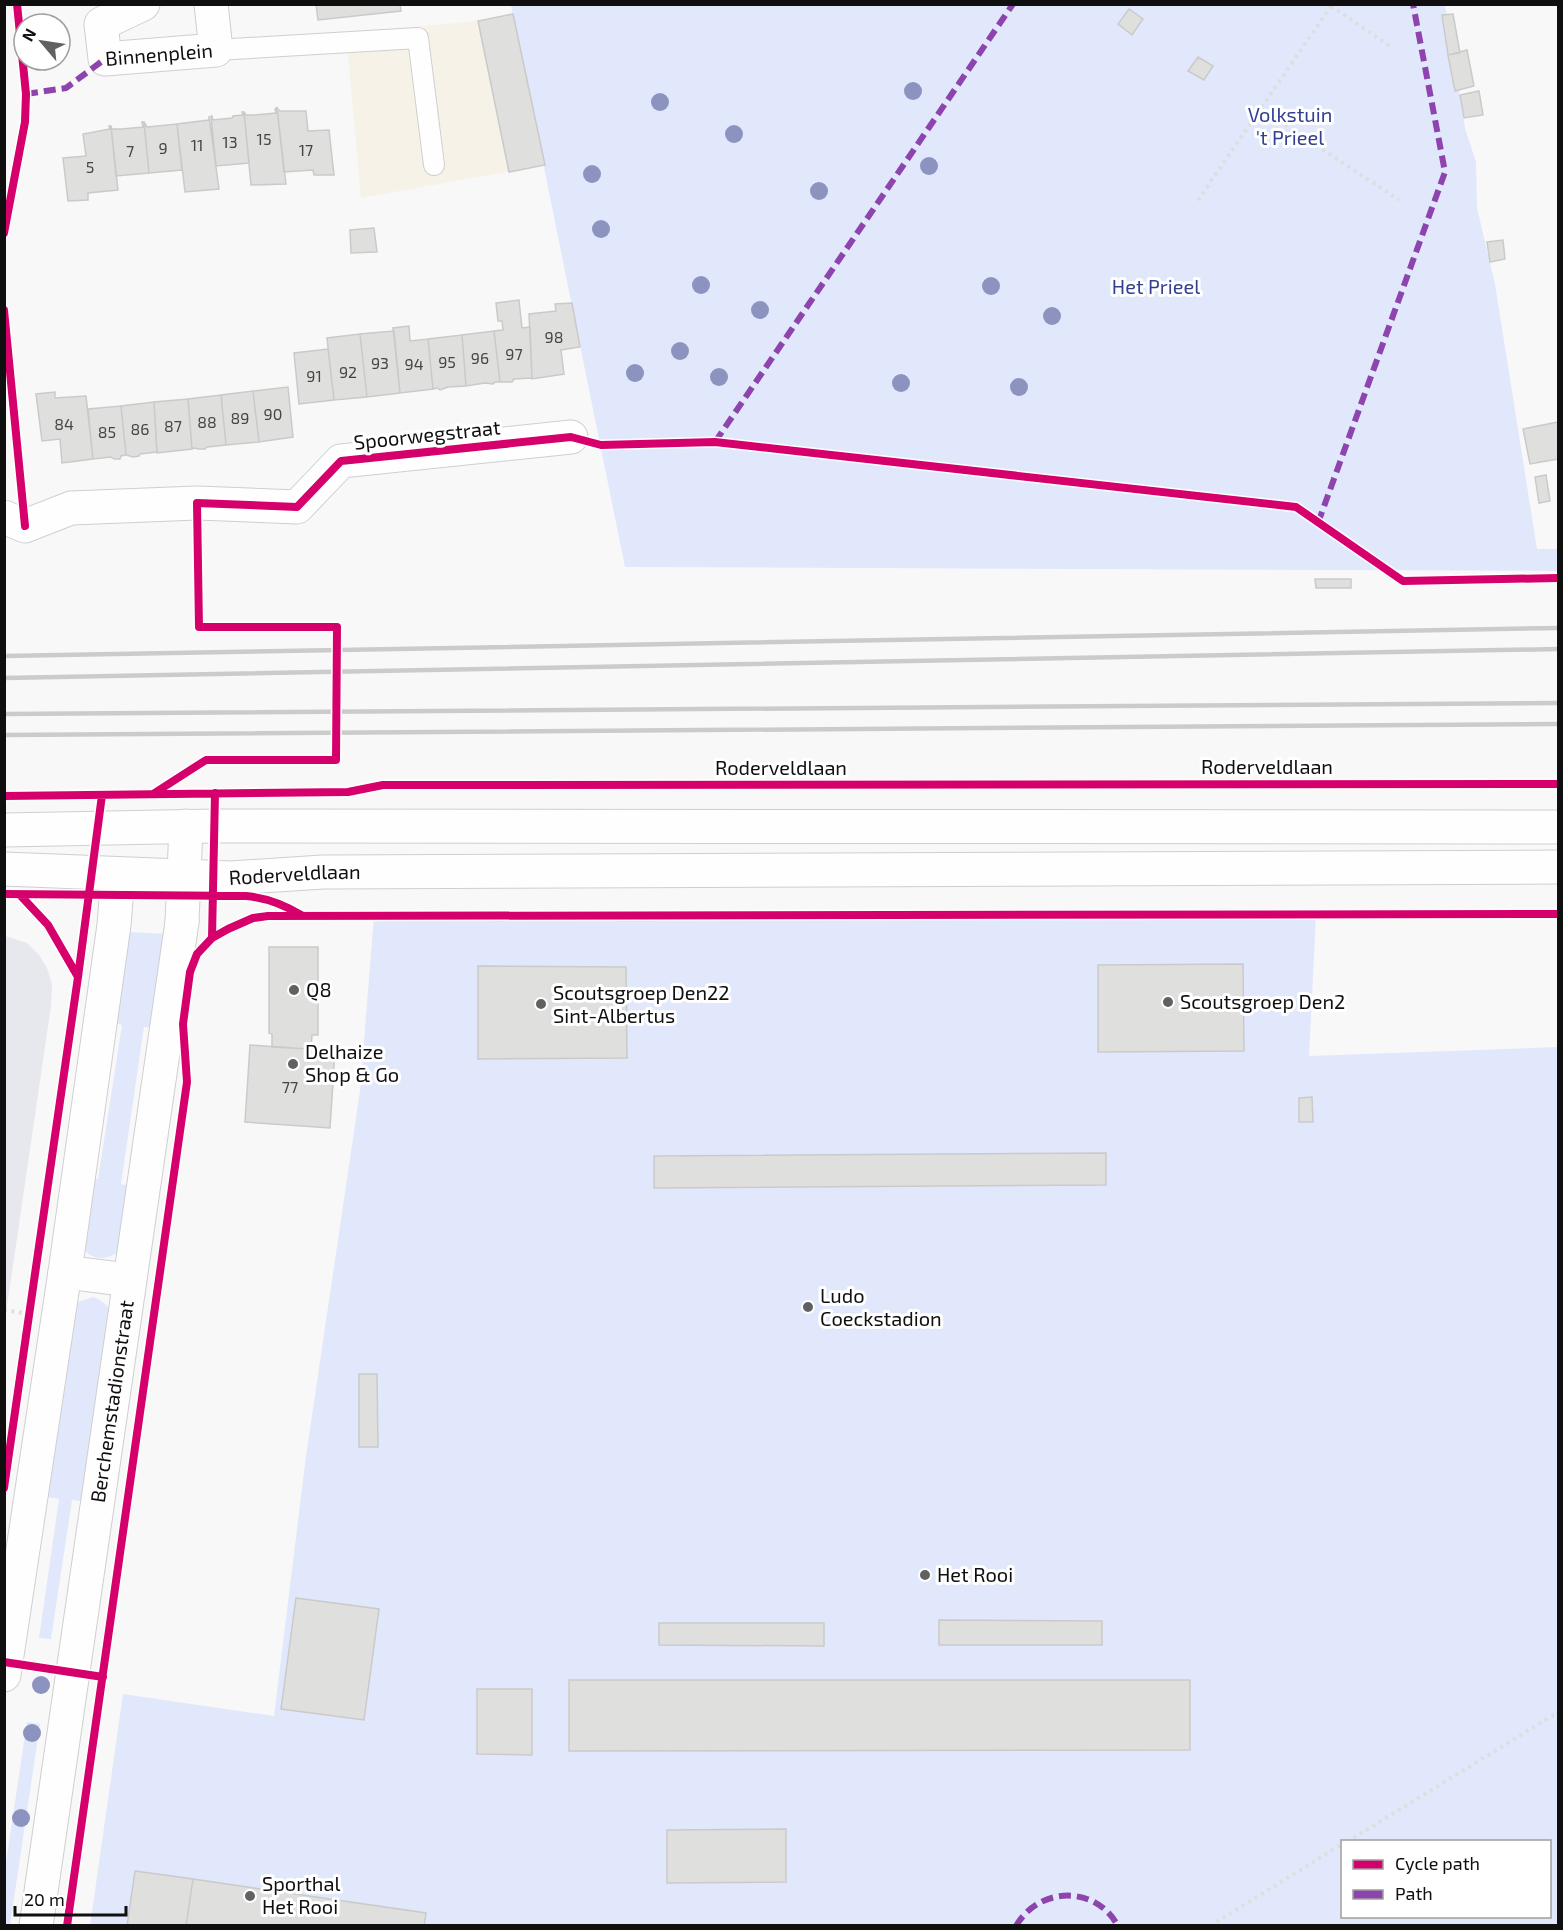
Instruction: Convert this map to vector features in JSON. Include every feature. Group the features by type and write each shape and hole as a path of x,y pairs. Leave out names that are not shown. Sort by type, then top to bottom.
{"street":[{"name":"Binnenplein","path":"143,4 101,24 105,59 216,50 211,4"},
{"name":"Spoorwegstraat","path":"4,517 25,525 71,508 197,504 297,507 341,461 571,437"},
{"path":"4,830 186,826 1558,826"},
{"name":"Berchemstadionstraat","path":"36,1926 182,922 186,826"},
{"path":"4,1675 65,1272 114,925 122,828"},
{"name":"Roderveldlaan","path":"4,869 231,878 322,872 1558,867"},
{"path":"65,1272 129,1280"}],"lane":[{"path":"216,50 418,38 434,165"}],"path":[{"path":"1198,200 1330,5 1391,47"},
{"path":"1260,108 1399,200"},
{"path":"28,1326 31,1302"},
{"path":"4,1310 30,1314"},
{"path":"1350,1840 1558,1712"},
{"path":"1210,1926 1341,1845"}],"shaded area":[{"path":"513,14 545,165 361,198 346,33 478,21"},
{"path":"5,936 27,943 39,955 47,968 52,985 51,1006 5,1320"}],"green space":[{"name":"Het Prieel","path":"511,5 1445,5 1465,128 1476,162 1477,208 1495,284 1537,549 1558,549 1558,571 625,567"},
{"name":"Het Rooi","path":"374,916 1316,916 1309,1056 1558,1047 1558,1925 90,1926 123,1694 274,1716 306,1456 360,1091"},
{"path":"128,932 167,934 156,1028 144,1027 121,1184 132,1186 119,1252 98,1258 89,1254 81,1245 87,1178 98,1179 122,1025 111,1022"},
{"path":"93,1297 105,1304 113,1316 87,1502 72,1500 51,1639 39,1638 59,1499 42,1496 71,1309 78,1302"},
{"path":"27,1722 40,1724 10,1925 5,1925 5,1869"}],"building":[{"path":"316,4 400,4 401,11 318,20"},
{"path":"1129,9 1143,19 1132,35 1118,24"},
{"path":"513,14 545,165 509,172 478,21"},
{"path":"1453,14 1460,53 1448,55 1442,15"},
{"path":"1467,50 1474,86 1455,91 1448,55"},
{"path":"1198,57 1213,66 1204,80 1188,71"},
{"path":"1479,91 1483,115 1464,118 1460,95"},
{"path":"277,108 286,184 251,185 244,112 246,115 276,113"},
{"path":"277,108 280,111 306,111 308,131 329,130 334,175 314,175 313,170 284,172"},
{"path":"242,112 244,112 249,163 216,166 211,116 213,120 232,118 243,115"},
{"path":"209,116 219,189 185,192 177,124 209,120"},
{"path":"142,122 144,122 149,173 116,176 111,126 112,129 143,127"},
{"path":"144,122 147,127 177,124 182,170 149,173"},
{"path":"109,126 111,126 118,190 88,193 88,200 68,201 63,158 86,156 83,134 110,129"},
{"path":"374,228 377,252 351,253 350,230"},
{"path":"1503,240 1505,259 1490,262 1487,242"},
{"path":"519,300 522,328 530,327 532,378 500,382 494,331 503,330 502,321 498,321 496,303"},
{"path":"572,303 580,347 561,350 564,374 532,379 529,314 556,311 555,304"},
{"path":"409,326 410,341 428,339 433,389 400,393 393,328"},
{"path":"394,331 400,393 367,397 360,334"},
{"path":"494,331 500,382 466,386 462,335"},
{"path":"360,334 367,397 334,400 327,338"},
{"path":"462,335 466,386 433,389 428,339"},
{"path":"328,349 334,400 299,404 294,353"},
{"path":"288,387 293,437 259,442 253,391"},
{"path":"253,391 259,442 226,445 221,395"},
{"path":"55,392 55,398 86,396 93,459 62,463 60,439 42,441 36,394"},
{"path":"221,395 226,445 192,449 188,399"},
{"path":"188,399 192,449 157,453 154,402"},
{"path":"154,402 157,452 133,457 126,455 121,406"},
{"path":"121,406 126,455 121,456 120,459 111,457 93,459 88,409"},
{"path":"1558,422 1558,459 1530,464 1523,429"},
{"path":"1546,475 1550,501 1539,503 1535,477"},
{"path":"1315,579 1351,579 1351,588 1316,588"},
{"name":"Q8","path":"269,947 318,947 318,1035 312,1035 311,1049 272,1047 272,1034 269,1033"},
{"path":"1243,964 1244,1051 1098,1052 1098,965"},
{"path":"478,966 626,967 627,1058 478,1059"},
{"path":"250,1045 335,1051 330,1128 245,1122"},
{"path":"1312,1097 1313,1122 1299,1122 1299,1098"},
{"path":"1106,1153 1106,1185 654,1188 654,1156"},
{"path":"359,1374 377,1374 378,1447 359,1447"},
{"path":"296,1598 379,1609 364,1720 281,1709"},
{"path":"939,1620 1102,1621 1102,1645 939,1645"},
{"path":"659,1623 824,1623 824,1646 659,1645"},
{"path":"569,1680 1190,1680 1190,1750 569,1751"},
{"path":"477,1689 532,1689 532,1755 477,1754"},
{"path":"786,1829 786,1882 667,1883 667,1830"},
{"path":"135,1871 193,1879 186,1926 127,1926"},
{"name":"Sporthal Het Rooi","path":"193,1879 426,1913 424,1926 186,1926"}],"railway":[{"path":"4,656 1558,628"},
{"path":"4,678 1558,649"},
{"path":"4,714 1558,703"},
{"path":"4,735 1558,724"}],"marked path":[{"path":"715,442 1013,4"},
{"path":"1318,523 1445,172 1413,4"},
{"path":"26,94 66,88 105,59"},
{"path":"1016,1926 1026,1913 1039,1903 1067,1896 1082,1897 1096,1903 1118,1926"}],"cycle path":[{"path":"4,233 25,122 26,94 17,4"},
{"path":"4,310 25,526"},
{"path":"153,794 206,760 336,760 337,627 199,627 197,503 297,507 341,461 571,437 601,445 715,442 1296,507 1403,581 1558,578"},
{"path":"4,796 348,792 383,785 1558,784"},
{"path":"212,938 215,793"},
{"path":"4,1488 102,795"},
{"path":"4,894 246,896 275,902 301,915"},
{"path":"20,895 48,925 78,977"},
{"path":"67,1926 187,1082 183,1024 190,972 197,954 212,938 253,918 268,916 1558,914"},
{"path":"4,1662 103,1677"}],"place":[{"name":"Q8","path":"294,990"},
{"name":"Scoutsgroep Den2","path":"1168,1002"},
{"name":"Scoutsgroep Den22 Sint-Albertus","path":"541,1004"},
{"name":"Delhaize Shop & Go","path":"293,1064"},
{"name":"Ludo Coeckstadion","path":"808,1307"},
{"name":"Het Rooi","path":"925,1575"},
{"name":"Sporthal Het Rooi","path":"250,1896"}],"park label":[{"name":"Volkstuin 't Prieel","path":"1290,126"}]}
